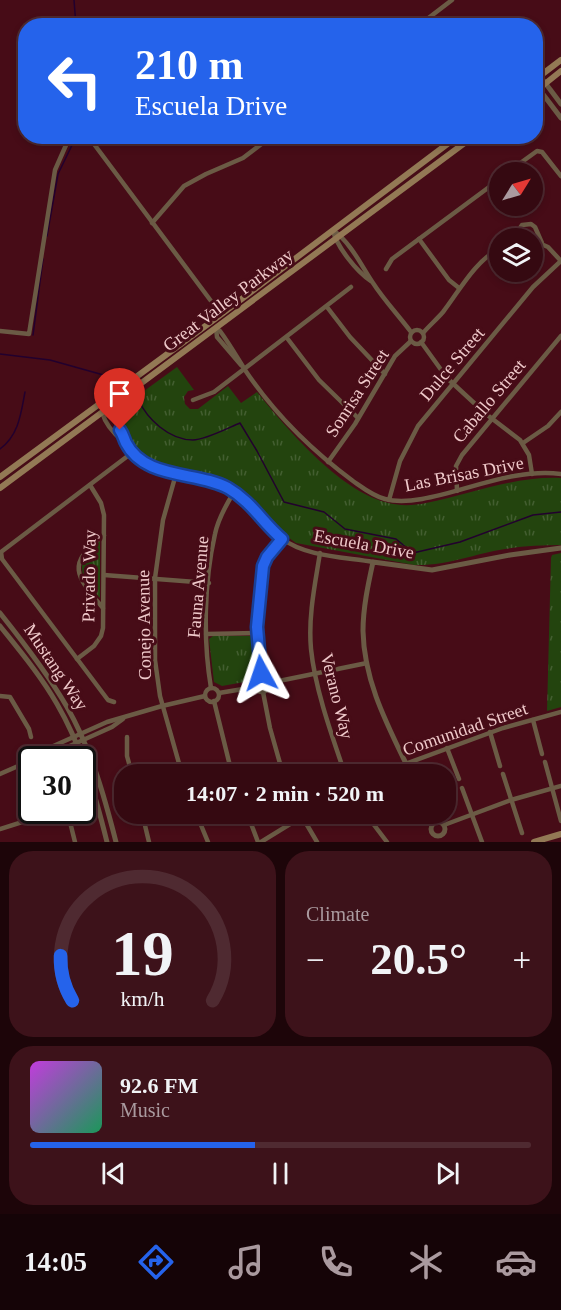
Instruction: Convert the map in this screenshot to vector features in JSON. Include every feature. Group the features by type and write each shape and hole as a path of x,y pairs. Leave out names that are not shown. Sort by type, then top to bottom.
{"main road":[{"path":"543,74 561,60"},
{"path":"545,83 561,72"},
{"name":"Great Valley Parkway","path":"0,477 447,144"},
{"name":"Great Valley Parkway","path":"0,488 463,144"},
{"path":"216,328 219,316"},
{"path":"534,842 561,834"}],"street":[{"path":"428,18 452,0"},
{"path":"545,83 561,104"},
{"path":"543,96 561,118"},
{"path":"0,331 29,334 55,170 66,144"},
{"path":"94,144 211,300"},
{"path":"152,223 184,186 243,158 261,144"},
{"path":"521,162 537,151 542,153 561,176"},
{"path":"386,269 392,260 489,187"},
{"path":"520,228 522,225 531,224 535,228"},
{"path":"333,230 359,270 371,281 411,332"},
{"path":"419,239 449,280 459,288"},
{"path":"543,244 561,261"},
{"path":"411,332 409,338 411,341 415,344 421,342 424,338 423,333 443,312 475,268 489,257"},
{"name":"Dulce Street","path":"390,500 400,461 412,436 434,405 533,287 561,261"},
{"path":"193,400 214,392 351,287"},
{"path":"327,307 350,337 385,374"},
{"name":"Las Brisas Drive","path":"216,328 217,337 245,369 274,408 328,462 366,490 390,500 419,500 532,474 561,474"},
{"path":"411,332 417,330 423,333"},
{"name":"Caballo Street","path":"457,491 458,461 561,336"},
{"path":"287,338 319,380 358,418"},
{"name":"Sonrisa Street","path":"328,462 358,418 395,356 411,341"},
{"path":"421,342 452,383 523,443 529,455 532,474"},
{"name":"Escuela Drive","path":"97,405 120,439 150,465 176,474 218,483 252,505 282,539 302,549 432,570 561,548"},
{"path":"523,443 548,426 561,412"},
{"path":"114,702 108,700 1,555 3,548 133,452"},
{"name":"Conejo Avenue","path":"176,474 164,520 155,578 155,660 162,706 180,764"},
{"name":"Privado Way","path":"77,659 90,651 101,636 104,609 103,507 90,485"},
{"name":"Fauna Avenue","path":"211,688 206,661 209,583 215,535 220,517 234,492"},
{"path":"104,536 84,552 78,568 84,584 104,609"},
{"path":"261,678 258,633 263,566 267,557 282,539"},
{"name":"Verano Way","path":"320,553 312,600 311,649 324,712 342,764"},
{"path":"373,562 364,606 363,631 367,663 378,704 406,763"},
{"path":"104,575 209,583"},
{"name":"Mustang Way","path":"0,613 50,680 82,736 104,795 116,842"},
{"name":"Mustang Way","path":"0,626 45,685 75,740 93,785 107,842"},
{"path":"206,634 258,633"},
{"path":"269,683 367,663"},
{"path":"261,678 269,683"},
{"path":"255,687 257,680 261,678"},
{"path":"263,692 267,690 269,683"},
{"path":"255,687 263,692"},
{"path":"219,693 255,687"},
{"path":"211,688 215,688 219,693 219,698 214,702 208,700 206,696 207,690 211,688"},
{"path":"263,692 270,728 281,764"},
{"path":"0,696 7,696 29,729 31,737"},
{"path":"58,746 112,727 128,716 206,696"},
{"path":"214,702 229,764"},
{"name":"Comunidad Street","path":"406,763 490,732 561,712"},
{"path":"533,720 542,754"},
{"path":"490,732 500,766"},
{"path":"127,737 129,764"},
{"path":"447,748 459,779"},
{"path":"545,762 561,821"},
{"path":"0,774 18,766"},
{"path":"503,774 522,833"},
{"path":"441,837 444,825 511,800 561,786"},
{"path":"462,788 482,842"},
{"path":"0,829 18,823"},
{"path":"70,824 75,842"},
{"path":"145,824 149,842"},
{"path":"201,824 208,842"},
{"path":"252,824 260,842 287,824"},
{"path":"306,824 317,842"},
{"path":"373,824 387,842"},
{"path":"432,824 431,831 434,835 447,842"}],"green space":[{"path":"177,367 194,390 188,391 184,397 185,404 190,409 198,409 228,386 241,403 257,392 298,440 332,471 349,485 385,502 400,505 421,504 509,483 561,478 561,545 512,548 449,562 414,565 296,543 278,530 258,505 241,490 212,477 185,472 161,464 140,453 111,415"},
{"path":"100,540 100,598 87,582 82,568 86,555"},
{"path":"561,553 561,707 547,711 551,558 552,555"},
{"path":"213,636 252,636 254,638 256,672 250,681 222,686 214,682 209,639"}],"waterway":[{"path":"74,0 75,18"},
{"path":"47,236 58,174 73,144"},
{"path":"33,335 43,259"},
{"path":"0,354 50,360 125,381"},
{"path":"0,449 15,430 25,392"},
{"path":"138,399 153,421 167,432 184,439 204,438 240,423 284,502 324,512 345,529 396,539 413,553 460,542 533,515 561,512"}],"route":[{"path":"120,430 129,447 150,465 176,474 218,483 244,498 282,539 267,557 263,566 257,627 261,673"}]}
